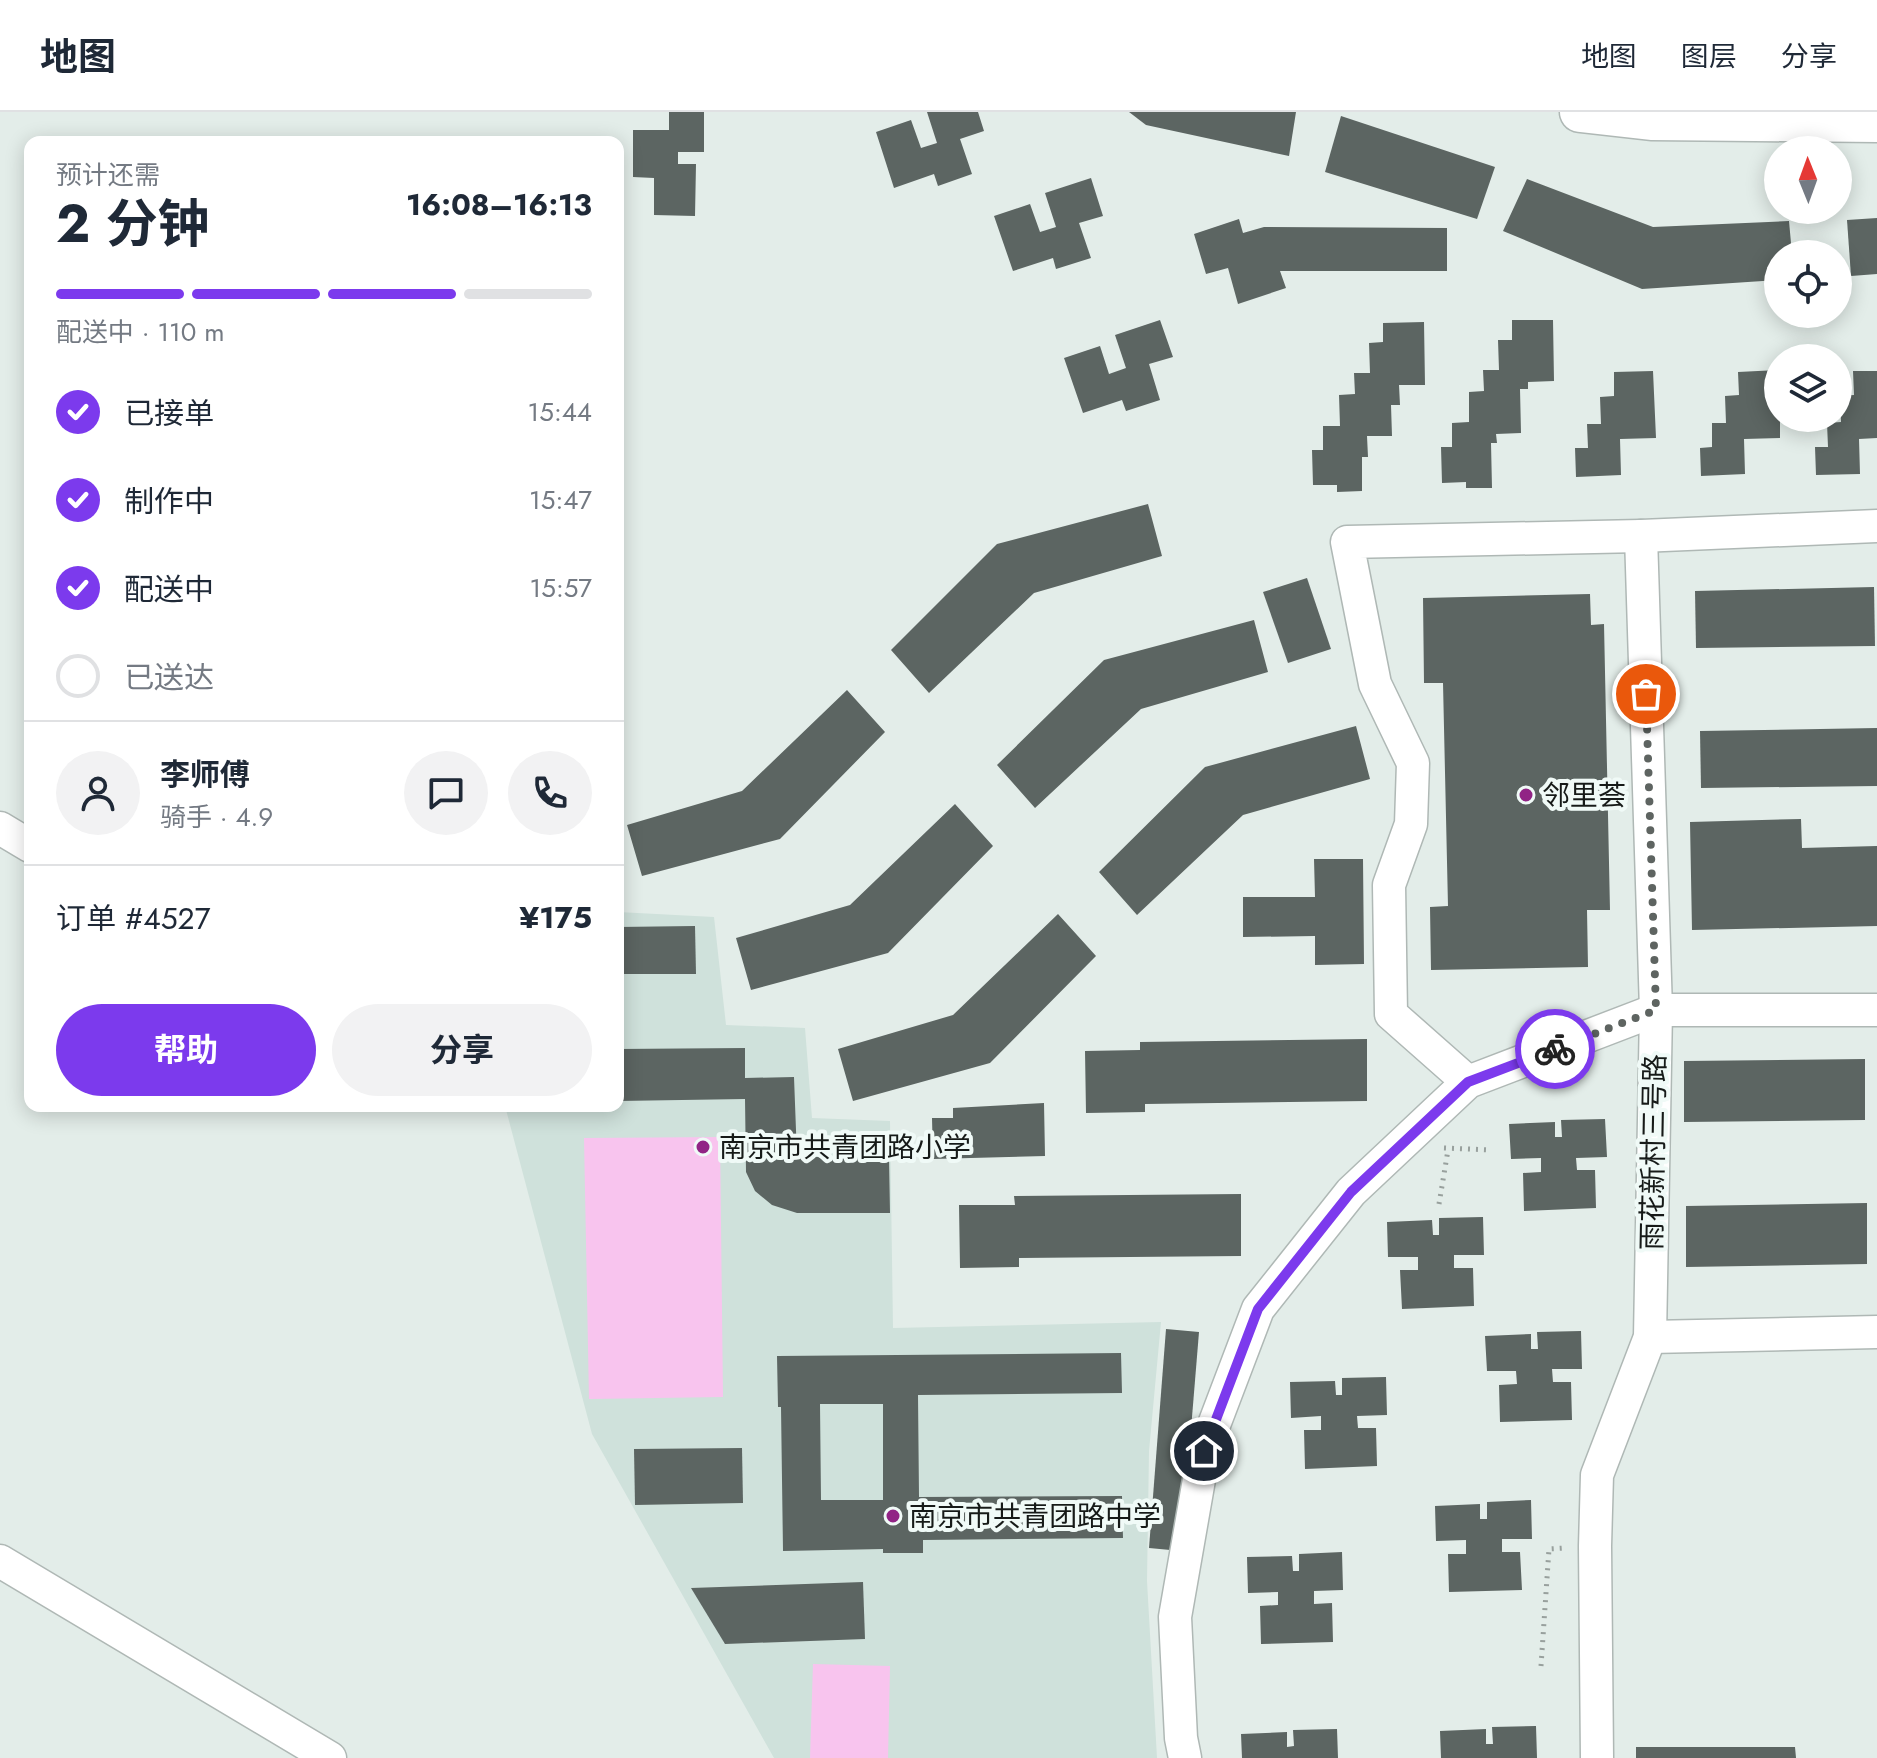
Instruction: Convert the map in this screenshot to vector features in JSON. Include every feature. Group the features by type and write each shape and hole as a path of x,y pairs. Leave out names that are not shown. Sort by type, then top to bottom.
{"street":[{"path":"1580,112 1651,120 1877,122"},
{"path":"1468,1082 1391,1014 1389,885 1411,824 1413,763 1375,684 1347,542 1641,536 1877,526"},
{"name":"雨花新村三号路","path":"1597,1758 1597,1475 1650,1337 1656,1010 1641,536"},
{"path":"0,828 24,842"},
{"path":"1185,1758 1181,1738 1175,1617 1204,1451 1258,1309 1351,1192 1468,1082 1656,1010 1877,1010"},
{"path":"1650,1337 1877,1332"},
{"path":"0,1561 330,1758"}],"path":[{"path":"1439,1204 1448,1150"},
{"path":"1541,1666 1549,1549"}],"shaded area":[{"name":"南京市共青团路中学","path":"624,912 714,917 726,1025 805,1028 812,1118 890,1121 893,1328 1161,1322 1149,1451 1147,1581 1157,1758 774,1758 592,1434 507,1112 624,1112"},
{"path":"720,1137 723,1397 589,1399 584,1138"},
{"path":"813,1664 890,1666 888,1758 810,1758"}],"building":[{"path":"669,112 704,112 704,152 678,152 678,164 696,164 695,216 654,215 654,178 633,177 633,130 669,130"},
{"path":"927,112 978,112 984,131 960,139 972,174 938,186 934,174 894,188 876,132 911,120 921,148 937,143"},
{"path":"1129,112 1296,112 1289,156 1146,125"},
{"path":"1341,116 1495,167 1477,219 1325,172"},
{"path":"1091,178 1103,216 1079,223 1091,258 1056,269 1053,258 1013,271 994,216 1030,204 1040,232 1056,227 1045,193"},
{"path":"1527,179 1653,227 1764,222 1789,224 1791,240 1764,240 1764,281 1642,289 1503,231"},
{"path":"1877,218 1877,274 1852,276 1852,240 1848,240 1847,224 1852,224 1852,220"},
{"path":"1239,219 1243,233 1264,227 1447,228 1447,271 1280,271 1286,288 1238,304 1228,268 1206,274 1194,234"},
{"path":"1160,320 1173,357 1149,364 1160,400 1126,411 1122,400 1083,413 1064,358 1100,346 1109,374 1126,368 1115,335"},
{"path":"1512,320 1553,320 1554,381 1528,382 1528,389 1520,389 1521,433 1496,434 1497,443 1491,443 1492,488 1466,488 1466,482 1442,483 1441,447 1452,447 1452,423 1469,422 1469,392 1484,391 1483,370 1499,370 1498,340 1512,340"},
{"path":"1424,322 1425,385 1399,385 1400,405 1391,405 1392,436 1367,436 1368,457 1362,457 1362,491 1337,492 1337,485 1313,485 1312,450 1323,450 1323,426 1340,426 1339,395 1355,394 1354,373 1370,373 1369,343 1383,342 1383,323"},
{"path":"1653,371 1656,438 1620,439 1621,475 1576,477 1575,448 1588,448 1587,424 1601,424 1600,397 1614,396 1614,372"},
{"path":"1764,371 1764,432 1780,432 1780,438 1744,439 1745,474 1701,476 1700,448 1712,447 1712,423 1726,423 1725,396 1739,395 1738,372"},
{"path":"1853,371 1877,371 1877,438 1859,439 1860,474 1816,475 1815,447 1828,447 1827,432 1852,432"},
{"path":"1148,504 1162,556 1034,593 929,693 891,650 997,544"},
{"path":"1307,578 1331,649 1288,663 1263,592"},
{"path":"1874,587 1875,646 1696,648 1695,591"},
{"name":"邻里荟","path":"1590,594 1591,625 1604,624 1610,910 1587,910 1588,967 1431,970 1430,907 1448,906 1443,683 1424,683 1423,598"},
{"path":"1254,620 1268,672 1141,709 1035,808 997,765 1104,660"},
{"path":"847,690 885,732 780,839 642,876 627,825 742,791"},
{"path":"1356,726 1370,779 1243,815 1137,915 1099,872 1205,767"},
{"path":"1877,728 1877,786 1701,788 1700,731"},
{"path":"955,804 993,846 888,953 751,990 736,938 850,905"},
{"path":"1801,819 1802,848 1877,846 1877,926 1692,930 1690,822"},
{"path":"1314,859 1363,859 1364,964 1315,965 1315,936 1243,937 1243,897 1315,897"},
{"path":"1058,914 1096,956 990,1063 853,1101 838,1049 953,1015"},
{"path":"695,926 696,974 624,974 624,927"},
{"path":"1367,1039 1367,1101 1145,1104 1145,1112 1086,1113 1085,1051 1140,1050 1140,1042"},
{"path":"745,1048 745,1078 794,1077 797,1157 889,1157 890,1213 797,1213 772,1205 755,1191 746,1172 745,1099 624,1101 624,1049"},
{"path":"1865,1059 1865,1120 1684,1122 1684,1061"},
{"path":"1044,1103 1045,1156 933,1159 932,1118 953,1118 953,1108"},
{"path":"1605,1119 1607,1157 1576,1158 1577,1170 1595,1170 1596,1208 1524,1211 1523,1173 1541,1172 1541,1158 1511,1159 1509,1124 1555,1122 1555,1137 1562,1137 1561,1120"},
{"path":"1241,1194 1241,1256 1019,1258 1019,1267 960,1268 959,1205 1015,1205 1014,1196"},
{"path":"1867,1203 1867,1264 1686,1267 1686,1206"},
{"path":"1483,1217 1484,1255 1454,1255 1454,1268 1473,1268 1474,1306 1402,1309 1400,1270 1418,1270 1418,1257 1388,1257 1387,1222 1432,1220 1433,1235 1439,1235 1439,1218"},
{"path":"1166,1329 1199,1332 1181,1551 1149,1548"},
{"path":"1581,1331 1582,1369 1552,1369 1553,1382 1571,1382 1572,1420 1500,1422 1499,1385 1517,1384 1516,1371 1487,1371 1485,1336 1531,1334 1531,1349 1538,1349 1537,1332"},
{"path":"1121,1353 1122,1393 918,1395 919,1497 1122,1496 1123,1538 923,1540 923,1553 883,1553 883,1549 783,1551 781,1407 778,1407 777,1356","holes":["820,1404 883,1404 883,1500 821,1500"]},
{"path":"1386,1377 1387,1415 1357,1416 1358,1428 1376,1428 1377,1466 1305,1469 1304,1430 1321,1430 1321,1416 1291,1418 1290,1382 1335,1381 1336,1395 1342,1395 1342,1378"},
{"path":"742,1448 743,1503 635,1505 634,1449"},
{"path":"1531,1500 1532,1539 1502,1539 1502,1552 1520,1552 1522,1590 1449,1592 1448,1554 1466,1554 1466,1540 1436,1541 1435,1506 1480,1504 1480,1519 1487,1519 1487,1502"},
{"path":"1342,1552 1343,1590 1314,1591 1314,1604 1332,1603 1333,1642 1261,1644 1260,1606 1278,1605 1278,1592 1248,1593 1247,1557 1292,1556 1293,1571 1299,1571 1299,1554"},
{"path":"863,1582 865,1639 725,1644 691,1588"},
{"path":"1536,1726 1537,1758 1441,1758 1440,1731 1486,1729 1486,1744 1493,1744 1492,1727"},
{"path":"1337,1729 1338,1758 1242,1758 1241,1734 1287,1732 1287,1747 1294,1746 1293,1730"},
{"path":"1636,1747 1795,1747 1796,1758 1636,1758"}],"way so far":[{"path":"1555,1049 1656,1010 1646,694"}],"place":[{"name":"邻里荟","path":"1526,795"},
{"name":"南京市共青团路小学","path":"703,1147"},
{"name":"南京市共青团路中学","path":"893,1516"}],"route":[{"path":"1204,1451 1258,1309 1351,1192 1468,1082 1555,1049"}]}
